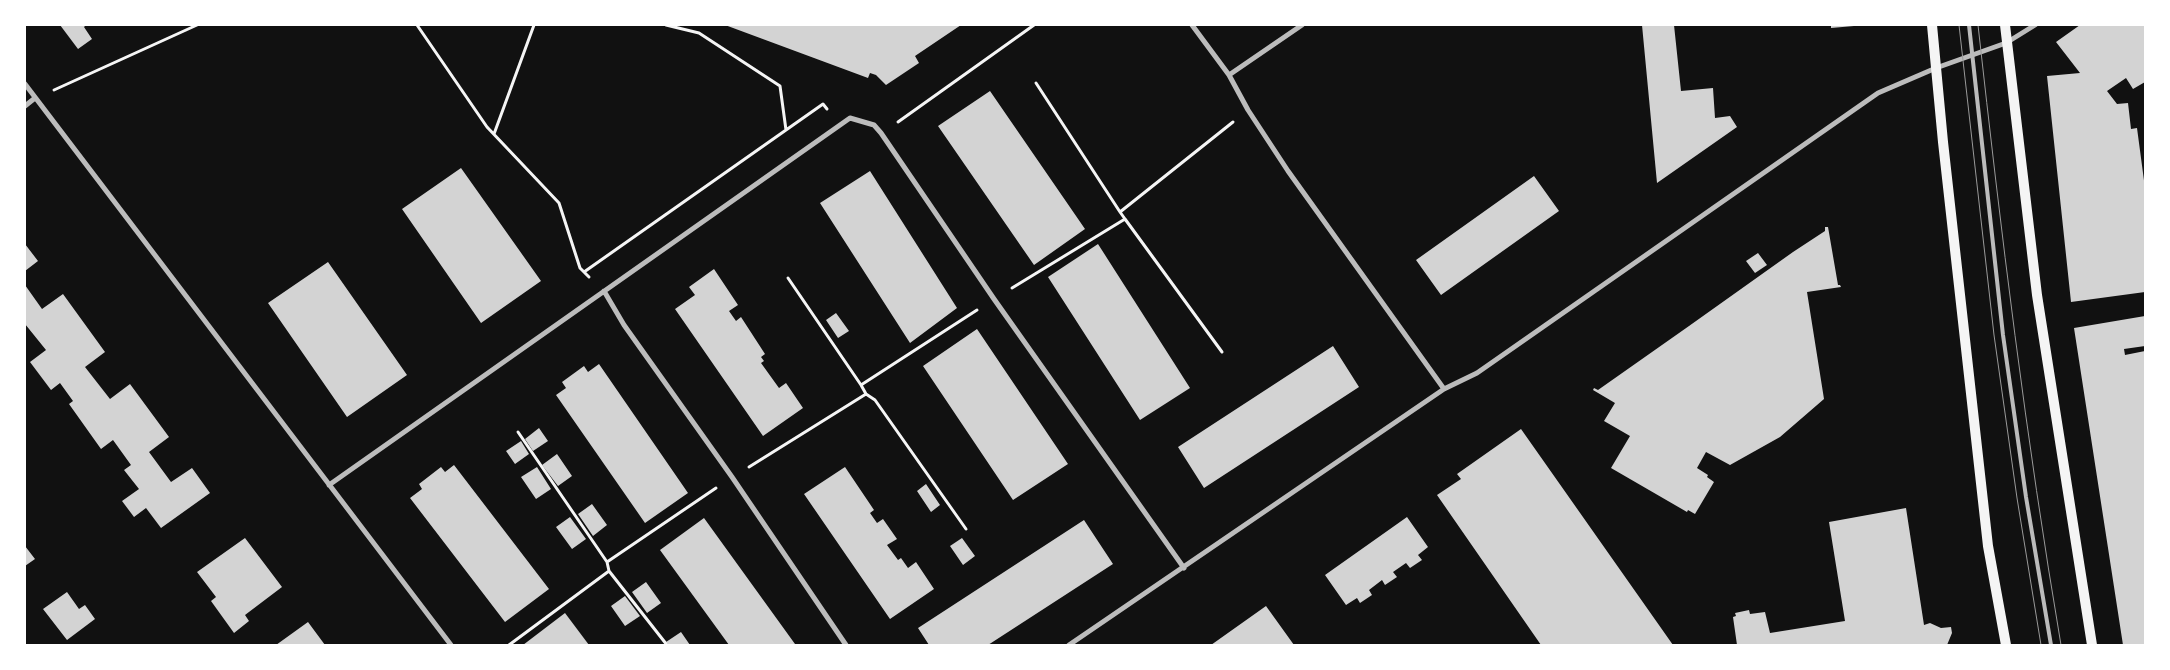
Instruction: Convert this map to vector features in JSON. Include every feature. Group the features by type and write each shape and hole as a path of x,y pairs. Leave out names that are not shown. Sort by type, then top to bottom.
{"main road":[{"path":"1932,25 1988,546 2006,645"},
{"path":"2005,25 2037,295 2092,645"}],"street":[{"path":"1192,25 1230,76 1248,110 1288,171 1444,389"},
{"path":"1230,76 1302,25"},
{"path":"1069,645 1444,389 1477,374 1878,93 1936,68 2006,43 2035,25"},
{"path":"25,84 451,645"},
{"path":"25,106 35,98"},
{"path":"329,485 850,118 874,125 881,133 994,299 1184,568"},
{"path":"604,291 624,325 732,477 846,645"}],"lane":[{"path":"1969,25 2005,344 2026,497 2051,645"}],"path":[{"path":"35,98 197,25"},
{"path":"417,25 494,134 559,203 580,268 604,291"},
{"path":"494,134 534,25"},
{"path":"666,25 699,33 780,86 786,130"},
{"path":"881,133 1034,25"},
{"path":"1036,83 1120,212 1222,352"},
{"path":"584,272 823,104 838,126"},
{"path":"1120,212 1248,110"},
{"path":"861,385 994,299 1125,219"},
{"path":"788,278 866,394 875,400 966,529"},
{"path":"606,562 732,477 866,394"},
{"path":"518,432 606,562 610,571 667,645"},
{"path":"509,645 610,571"}],"building":[{"path":"60,25 86,25 84,27 92,39 78,49"},
{"path":"725,25 961,25 915,56 919,63 886,85 876,75 870,73 868,78"},
{"path":"1642,25 1674,25 1681,91 1713,88 1715,118 1730,116 1737,127 1657,183"},
{"path":"1831,25 1854,25 1854,26 1831,28"},
{"path":"2080,25 2145,25 2145,82 2133,89 2126,78 2107,91 2117,104 2128,103 2131,129 2137,128 2145,188 2145,292 2071,302 2047,76 2080,73 2056,42"},
{"path":"990,91 1085,229 1034,265 938,126"},
{"path":"461,168 541,281 481,323 402,209"},
{"path":"870,171 957,308 910,343 820,203"},
{"path":"1534,176 1559,211 1441,295 1416,260"},
{"path":"1825,227 1828,227 1838,285 1841,287 1807,292 1824,399 1780,437 1730,465 1706,452 1697,468 1708,475 1707,477 1714,482 1695,514 1688,510 1687,512 1611,468 1630,436 1604,421 1615,403 1593,390 1594,388 1598,390 1825,231"},
{"path":"25,244 38,261 25,271"},
{"path":"1098,244 1190,388 1140,420 1048,277"},
{"path":"1758,253 1767,265 1755,273 1746,261"},
{"path":"328,262 407,375 347,417 268,303"},
{"path":"714,269 738,305 729,311 736,321 741,317 765,354 761,357 764,361 761,363 779,388 786,383 803,408 763,436 675,309 695,295 689,287"},
{"path":"25,285 42,309 63,294 105,352 85,367 110,399 130,384 169,437 149,452 171,482 192,468 210,493 161,528 146,508 134,517 122,501 139,489 124,470 131,465 113,440 101,449 69,404 73,401 60,383 51,390 30,362 46,350 25,324"},
{"path":"836,313 849,331 838,338 826,320"},
{"path":"2145,316 2145,346 2124,349 2125,355 2145,351 2145,645 2123,645 2074,328"},
{"path":"977,329 1068,464 1013,500 923,366"},
{"path":"1333,346 1359,387 1204,488 1178,447"},
{"path":"599,364 688,493 645,523 556,395 566,388 562,382 584,366 588,372"},
{"path":"539,428 548,441 533,451 525,439"},
{"path":"1521,429 1673,645 1541,645 1437,495 1461,479 1457,474"},
{"path":"521,441 529,454 515,464 506,451"},
{"path":"557,454 572,476 558,486 542,465"},
{"path":"454,465 549,589 505,622 410,498 422,489 419,484 441,467 445,472"},
{"path":"537,467 551,489 536,499 521,477"},
{"path":"845,467 874,510 870,513 877,523 883,519 897,539 887,545 898,560 901,558 908,568 916,562 934,589 890,619 804,494"},
{"path":"926,484 940,505 931,512 917,491"},
{"path":"592,504 607,525 593,536 578,514"},
{"path":"1906,508 1924,625 1930,623 1941,628 1951,627 1952,633 1947,645 1737,645 1733,617 1736,616 1735,613 1749,610 1750,614 1765,612 1770,633 1845,621 1829,522"},
{"path":"570,517 586,539 572,549 556,527"},
{"path":"1407,517 1428,547 1418,555 1422,560 1410,568 1406,563 1393,572 1397,577 1385,585 1382,580 1369,590 1372,595 1360,603 1357,598 1346,605 1325,575"},
{"path":"704,518 794,645 729,645 660,550"},
{"path":"1084,520 1113,564 988,645 929,645 918,628"},
{"path":"245,538 282,587 245,615 249,621 234,633 211,601 216,597 197,572"},
{"path":"962,538 975,556 963,565 950,546"},
{"path":"25,546 35,559 25,566"},
{"path":"646,582 661,603 647,613 632,592"},
{"path":"67,592 79,609 85,605 95,619 67,640 43,609"},
{"path":"625,596 640,616 625,626 611,606"},
{"path":"1266,606 1294,645 1211,645"},
{"path":"565,613 589,645 523,645"},
{"path":"308,622 325,645 276,645"},
{"path":"681,632 690,645 669,645 666,642"}],"tram line":[{"path":"1959,25 1994,335 2017,498 2041,645"},
{"path":"1978,25 2015,335 2036,490 2061,645"}]}
